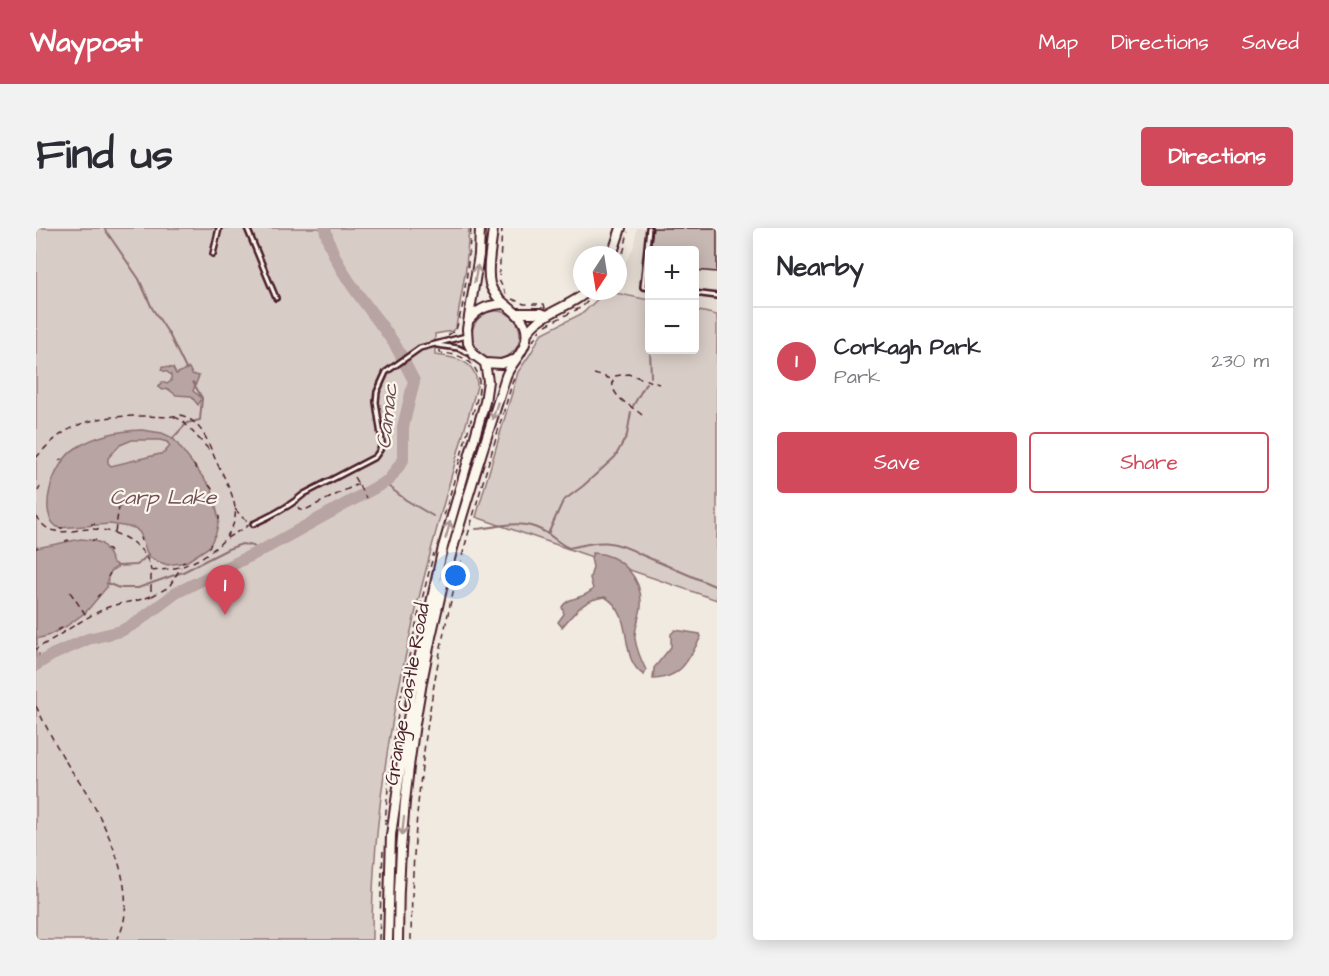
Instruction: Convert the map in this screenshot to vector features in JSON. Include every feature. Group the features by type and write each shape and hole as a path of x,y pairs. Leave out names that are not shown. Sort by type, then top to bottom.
{"main road":[{"path":"480,228 479,255 468,343 474,355 485,363 509,363 517,358"},
{"path":"493,228 490,282 493,291 503,304 517,313 525,324 527,333"},
{"path":"615,246 621,228"},
{"path":"527,333 533,324 548,319 576,300"},
{"path":"469,321 480,310 488,306 503,304"},
{"path":"517,313 541,313 548,319"},
{"name":"Grange Castle Road","path":"398,940 401,850 423,679 442,590 457,534 506,376 511,365 523,351 527,333"},
{"name":"Grange Castle Road","path":"388,940 391,836 412,692 443,547 485,402 488,381 485,363"}],"lane":[{"path":"213,254 219,228"},
{"path":"247,228 276,298"},
{"path":"647,246 649,228"},
{"path":"645,267 643,287 645,287"},
{"path":"699,294 717,296"},
{"path":"253,524 375,457 382,442 376,402 377,392 386,372 420,348 468,335"},
{"path":"436,345 458,348 474,355"}],"path":[{"path":"445,336 456,330 459,324 471,228"},
{"path":"502,228 500,282 506,295 524,304 544,304"},
{"path":"625,246 628,228"},
{"path":"495,282 500,282"},
{"path":"532,344 548,319"},
{"path":"441,349 440,353 445,353"},
{"path":"411,940 414,847 425,742 436,675 451,604 515,373"},
{"path":"594,374 613,380"},
{"path":"642,415 629,407 617,395 613,380 615,376 628,374 659,384"},
{"path":"36,458 70,429 94,419 115,416 173,417 181,415 190,418 202,430 235,509 253,524"},
{"path":"173,417 183,421 214,455"},
{"path":"59,461 62,458"},
{"path":"194,465 196,470"},
{"path":"354,477 365,497"},
{"path":"297,506 300,510 305,510 358,484"},
{"path":"209,486 212,489"},
{"path":"114,533 120,501"},
{"path":"226,538 235,509"},
{"path":"36,516 48,529 56,531 93,529 114,533 131,540 148,560 151,571 151,596"},
{"path":"151,571 196,560 226,538 253,524"},
{"path":"65,541 69,540"},
{"path":"107,548 110,552"},
{"path":"36,649 109,607 139,601 169,587 178,570 186,562"},
{"path":"108,577 110,573"},
{"path":"70,592 88,618"},
{"path":"97,597 100,594"},
{"path":"58,630 62,628"},
{"path":"36,706 96,811 123,878 126,917 117,940"}],"shaded area":[{"path":"36,228 469,228 466,268 456,327 452,331 435,334 435,355 464,362 473,371 477,386 421,591 391,729 374,869 372,940 36,940"},
{"path":"637,228 717,228 717,315 699,311 699,246 645,246 645,299 627,295 627,260 634,246"},
{"path":"627,295 645,299 645,354 699,354 699,311 717,315 717,600 476,517 518,372 541,334 583,313 597,300 627,300"},
{"path":"496,311 513,318 520,335 513,352 496,359 479,352 472,335 479,318"}],"water":[{"path":"162,367 173,368 176,374 189,368 192,374 199,376 193,391 202,398 198,405 191,396 176,395 168,389 162,390 158,387 162,382 167,384 171,381 171,375 161,370"},
{"name":"Carp Lake","path":"142,430 162,433 173,438 212,489 219,520 216,533 209,547 186,562 168,565 148,556 140,533 135,528 110,524 59,528 52,522 49,513 48,502 54,477 67,455 76,448 108,434","holes":["132,440 167,442 170,446 164,453 111,466 108,463 108,458 120,445"]},
{"path":"81,539 102,544 113,563 119,566 112,570 108,577 107,587 86,612 65,627 36,639 36,548"},
{"path":"593,553 603,554 621,563 634,577 638,586 641,607 635,639 646,670 644,675 636,668 631,658 620,614 605,597 586,603 562,627 558,622 564,614 562,607 565,603 593,589 590,578"},
{"path":"675,630 700,634 701,637 688,660 678,671 663,678 653,679 654,668 671,647 671,634"}],"building":[{"path":"653,228 717,228 717,272 699,270 699,246 651,246"}],"waterway":[{"name":"Camac","path":"104,228 139,279 152,308 169,334 186,369"},
{"name":"Camac","path":"36,665 88,639 121,631 136,623 176,593 266,548 389,480 403,460 403,427 414,381 393,341 343,271 329,243 325,228"},
{"path":"650,354 651,377"},
{"name":"Camac","path":"172,439 187,423 200,420 202,398 193,382"},
{"path":"633,406 646,383"},
{"path":"548,534 563,501 615,457 627,435 631,412"},
{"path":"384,483 406,500 433,516"},
{"path":"476,529 517,524 545,532 569,548 598,542 623,546 717,587"},
{"name":"Camac","path":"107,583 119,588 138,588 183,572 242,544 253,546 259,551"},
{"name":"Camac","path":"117,566 137,565 149,554"},
{"path":"36,634 37,645"},
{"path":"38,663 39,654"}],"place":[{"name":"Corkagh Park","path":"225,615"}]}
